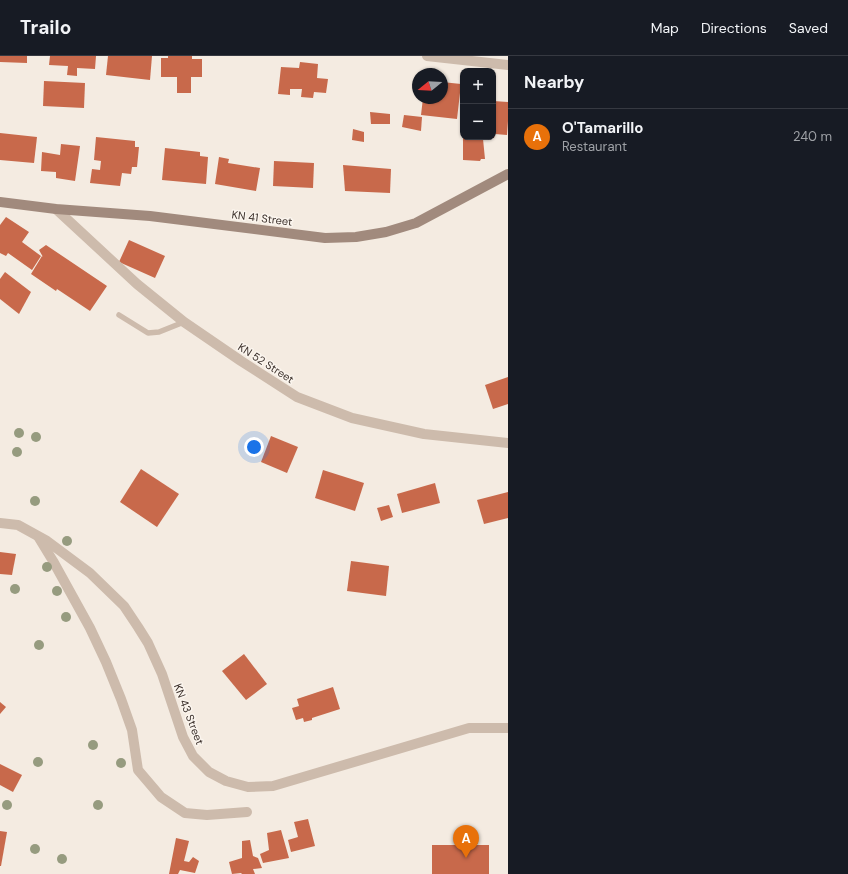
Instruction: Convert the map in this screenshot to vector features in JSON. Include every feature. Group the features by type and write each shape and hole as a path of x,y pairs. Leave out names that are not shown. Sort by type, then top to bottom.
{"main road":[{"name":"KN 41 Street","path":"0,202 56,210 150,216 325,238 356,237 386,232 416,223 508,174"}],"street":[{"path":"427,56 508,65"},
{"name":"KN 52 Street","path":"56,210 138,284 184,322 297,397 352,418 424,434 508,442"},
{"name":"KN 43 Street","path":"0,523 18,524 35,531 90,574 124,606 148,643 162,674 183,737 193,756 209,772 226,781 248,787 273,786 469,728 507,728"},
{"path":"35,531 90,628 122,699 132,730 138,770 161,797 185,812 207,815 247,812"}],"lane":[{"path":"119,315 148,333 159,332 184,322"}],"water":[{"path":"456,833 478,834 478,844 456,843"}],"building":[{"path":"0,56 27,56 27,63 0,62"},
{"path":"50,56 96,56 95,69 77,68 77,76 67,75 68,66 49,65"},
{"path":"108,56 152,56 150,80 106,75"},
{"path":"168,56 192,56 192,59 202,59 202,77 191,77 191,93 177,93 177,77 161,77 161,58 168,58"},
{"path":"300,62 318,64 317,78 328,79 326,93 314,92 313,98 301,97 302,89 290,89 290,95 278,94 281,67 299,68"},
{"path":"44,81 85,83 84,108 43,106"},
{"path":"448,83 460,84 457,119 421,115 422,104 448,104"},
{"path":"496,101 508,102 507,135 496,134"},
{"path":"370,112 390,114 390,124 371,124"},
{"path":"404,115 422,117 421,131 402,127"},
{"path":"353,129 364,132 364,142 352,140"},
{"path":"0,133 37,137 34,163 0,160"},
{"path":"96,137 135,141 135,147 139,147 137,167 132,167 131,174 122,173 120,186 90,183 92,169 100,170 101,161 94,160"},
{"path":"463,140 483,140 485,159 481,159 480,161 463,160"},
{"path":"61,144 80,146 75,181 56,178 56,172 41,171 42,152 60,155"},
{"path":"165,148 200,152 200,156 208,157 206,184 162,180"},
{"path":"219,157 229,159 228,163 260,168 256,191 215,184"},
{"path":"274,161 314,163 313,188 273,186"},
{"path":"343,165 391,169 390,193 345,191"},
{"path":"6,217 29,232 22,242 41,256 32,270 8,253 6,256 0,253 0,225"},
{"path":"129,240 165,256 155,278 119,262"},
{"path":"46,245 107,286 90,311 31,274 42,256 43,257 39,250"},
{"path":"5,272 31,292 19,314 0,299 0,279"},
{"path":"508,377 508,404 493,409 485,385"},
{"path":"271,436 298,447 287,473 261,462"},
{"path":"141,469 179,494 157,527 120,502"},
{"path":"323,470 364,483 355,511 315,498"},
{"path":"435,483 440,503 402,513 397,494"},
{"path":"508,492 508,518 484,524 477,500"},
{"path":"389,505 393,517 381,521 377,508"},
{"path":"0,552 16,554 12,575 0,574"},
{"path":"351,561 389,566 386,596 347,591"},
{"path":"244,654 267,684 246,700 222,671"},
{"path":"333,687 340,709 304,722 303,718 296,720 292,708 299,706 297,699"},
{"path":"0,702 6,707 0,714"},
{"path":"0,764 22,775 13,792 0,785"},
{"path":"308,819 315,846 291,852 288,840 298,837 294,822"},
{"path":"281,830 289,858 263,863 260,854 269,850 267,833"},
{"path":"0,831 7,832 1,866 0,866"},
{"path":"176,838 189,841 184,861 189,862 193,857 199,861 195,873 180,870 178,874 169,874"},
{"path":"250,840 253,856 258,858 262,868 253,869 255,874 232,874 229,862 242,858 242,841"},
{"path":"432,845 489,845 489,874 432,874"}],"place":[{"name":"O'Tamarillo","path":"466,858"}]}
